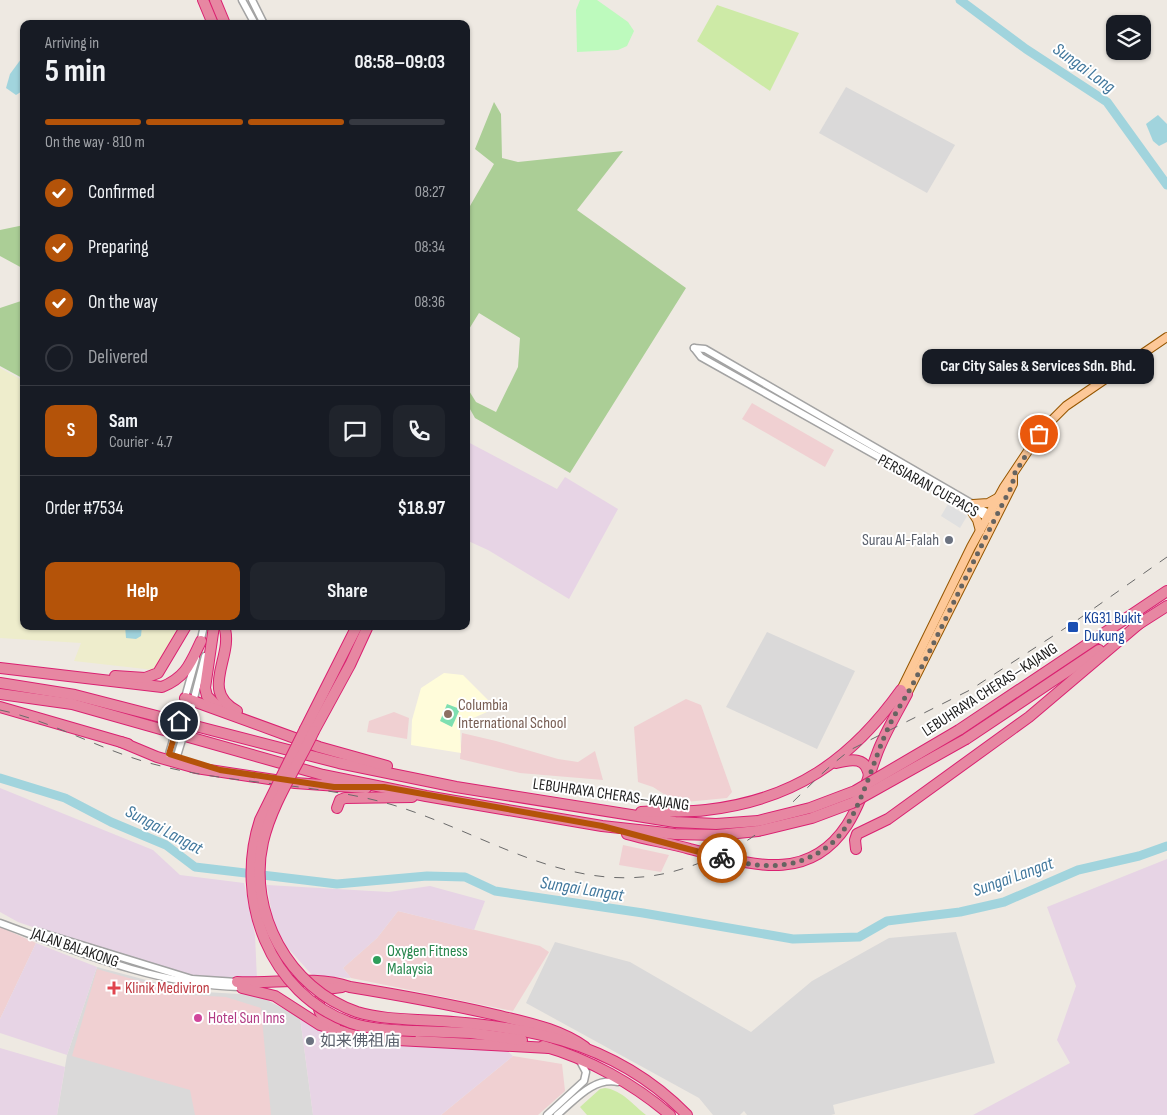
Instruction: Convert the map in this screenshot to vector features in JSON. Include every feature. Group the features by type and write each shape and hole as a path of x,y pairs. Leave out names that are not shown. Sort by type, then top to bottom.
{"highway":[{"path":"203,0 211,20"},
{"path":"215,0 223,20"},
{"name":"LEBUHRAYA CHERAS–KAJANG","path":"0,684 75,695 339,763 500,794 675,822 758,826 856,790 959,730 1167,591"},
{"name":"LEBUHRAYA CHERAS–KAJANG","path":"0,694 72,704 323,775 426,796 602,826 676,834 717,835 758,826 812,818 852,803 966,738 1167,606"},
{"path":"856,849 855,840 858,834 888,819 1028,717 1140,624"},
{"path":"93,679 111,676 145,678 158,673 184,630"},
{"path":"213,630 205,688 213,703 225,712"},
{"path":"225,630 227,635 218,685 220,697 226,705 278,732"},
{"path":"355,630 273,814 263,841 259,869 260,887 270,927 287,960 303,980 322,995 358,1012 390,1018 504,1026 585,1047"},
{"path":"366,630 350,665 310,730 260,820 255,834 250,864 250,880 260,927 274,959 288,978 307,997 329,1012 350,1022 372,1028 497,1036 549,1048 579,1058 625,1083 670,1115"},
{"path":"0,668 162,687 177,681 186,671 201,641"},
{"path":"628,814 660,811 696,811 738,805 775,794 832,764 859,742 904,692"},
{"path":"602,826 740,863 784,866 815,856 834,842 848,824 904,692"},
{"path":"0,702 50,716 71,726"},
{"path":"189,702 225,712 366,761 500,794"},
{"path":"0,706 220,770"},
{"path":"121,742 157,757 196,768 334,787 384,787"},
{"path":"859,742 864,756 869,757 879,750"},
{"path":"832,764 853,759 860,761 868,770 869,778"},
{"path":"337,808 340,800 345,798 426,796"},
{"path":"238,985 314,980 335,982 350,987 447,1004 553,1029 570,1036 585,1047 638,1074 659,1088 687,1115"},
{"path":"238,985 275,996 320,1025 351,1034 397,1040 549,1048"},
{"path":"350,987 326,989 318,1001 318,1009 325,1021 351,1034"}],"main road":[{"path":"904,692 990,518 998,497 1035,440 1051,420 1066,406 1167,337"},
{"path":"904,692 980,531 1013,484 1013,476"},
{"path":"980,531 972,507 988,503 998,497"}],"street":[{"path":"242,0 253,20"},
{"path":"252,0 262,20"},
{"name":"PERSIARAN CUEPACS","path":"972,507 701,357 694,348 705,349 972,507 990,518"},
{"path":"189,702 203,630"},
{"path":"173,755 213,630"},
{"name":"JALAN BALAKONG","path":"0,918 106,957"},
{"name":"JALAN BALAKONG","path":"0,923 106,957 192,979 238,985"},
{"path":"547,1115 584,1081 586,1072 579,1058"},
{"path":"557,1115 598,1082 608,1080 625,1083"}],"shaded area":[{"path":"846,87 955,145 927,193 819,133"},
{"path":"752,403 834,450 825,467 742,419"},
{"path":"470,443 557,489 565,477 618,509 569,599 488,550 470,542"},
{"path":"948,504 967,516 960,528 941,516"},
{"path":"767,632 855,671 817,749 726,707"},
{"name":"Columbia International School","path":"444,673 463,675 496,708 460,724 461,753 411,745 412,720 421,688"},
{"path":"686,699 701,705 732,792 727,798 686,802 670,798 653,787 638,782 634,727"},
{"path":"394,712 409,718 407,739 367,732 369,721"},
{"path":"462,733 558,759 578,762 595,751 603,780 520,773 460,759"},
{"path":"0,788 153,850 180,875 244,883 255,935 257,980 190,975 105,952 18,922 0,912"},
{"path":"623,845 669,855 661,872 619,865"},
{"path":"1167,859 1167,1115 973,1115 1070,1063 1057,1040 1076,986 1047,907"},
{"path":"267,885 389,892 430,886 485,901 474,930 398,911 377,938 343,968 351,978 313,976 287,947 273,921"},
{"path":"398,911 540,946 549,952 513,1011 351,978 343,968 377,938"},
{"path":"0,927 36,943 0,1019"},
{"path":"956,932 995,1063 833,1105 835,1114 831,1115 747,1115 744,1111 740,1115 713,1115 699,1098 526,1003 555,942 630,962 751,1032 812,981 889,938"},
{"path":"36,943 97,967 67,1055 0,1033 0,1019"},
{"path":"97,967 188,991 257,995 300,1017 313,1115 57,1115 67,1055"},
{"path":"97,969 189,995 226,997 261,1008 271,1115 195,1115 190,1090 72,1056"},
{"path":"300,1017 357,1042 392,1045 478,1046 506,1050 513,1056 441,1115 313,1115"},
{"path":"0,1048 65,1067 57,1115 0,1115"},
{"path":"513,1056 562,1064 565,1091 538,1115 441,1115"}],"green space":[{"path":"580,0 597,0 628,22 634,31 627,46 618,50 577,52 576,10"},
{"path":"717,5 799,33 770,91 697,41"},
{"path":"494,102 501,114 502,158 518,162 623,151 577,210 686,288 570,473 475,418 470,409 470,392 476,402 496,412 518,367 520,338 479,313 470,328 470,206 494,164 475,149"},
{"path":"20,226 20,267 0,256 0,230"},
{"path":"20,301 20,377 0,366 0,308"},
{"path":"0,368 20,379 20,630 180,630 154,670 74,661 81,643 0,638"},
{"path":"447,704 460,709 452,727 440,721"},
{"path":"605,1088 622,1095 646,1115 587,1115 580,1107 600,1089"}],"water":[{"path":"20,60 20,92 16,95 6,88 10,74"},
{"path":"1158,115 1167,124 1167,142 1159,146 1153,141 1146,124"},
{"path":"125,630 142,630 141,636 136,639 126,638"}],"waterway":[{"name":"Sungai Long","path":"960,0 1026,49 1107,102 1167,185"},
{"name":"Sungai Langat","path":"0,778 65,798 111,822 166,845 195,867 337,884 427,876 465,877 495,891 643,913 793,939 859,937 887,921 960,912 1004,902 1078,870 1139,856 1167,846"}],"railway":[{"path":"0,710 21,715 120,753 161,766 219,777 336,792 365,798 428,817 496,846 566,870 601,876 638,877 685,868 743,843 764,828 826,770 852,749 970,690 1073,623 1167,557"}],"way so far":[{"path":"722,858 740,863 764,866 784,866 800,862 815,856 834,842 848,824 869,778 890,724 916,678 957,595 964,576 1013,484 1013,476 1039,434"}],"place":[{"name":"Car City Sales & Services Sdn. Bhd.","path":"1039,434"},
{"name":"Surau Al-Falah","path":"949,540"},
{"name":"KG31 Bukit Dukung","path":"1073,627"},
{"name":"Columbia International School","path":"448,714"},
{"name":"Oxygen Fitness Malaysia","path":"377,960"},
{"name":"Klinik Mediviron","path":"114,988"},
{"name":"Hotel Sun Inns","path":"198,1018"},
{"name":"如来佛祖庙","path":"310,1041"}],"route":[{"path":"179,721 169,754 220,770 334,787 384,787 602,826 722,858"}]}
